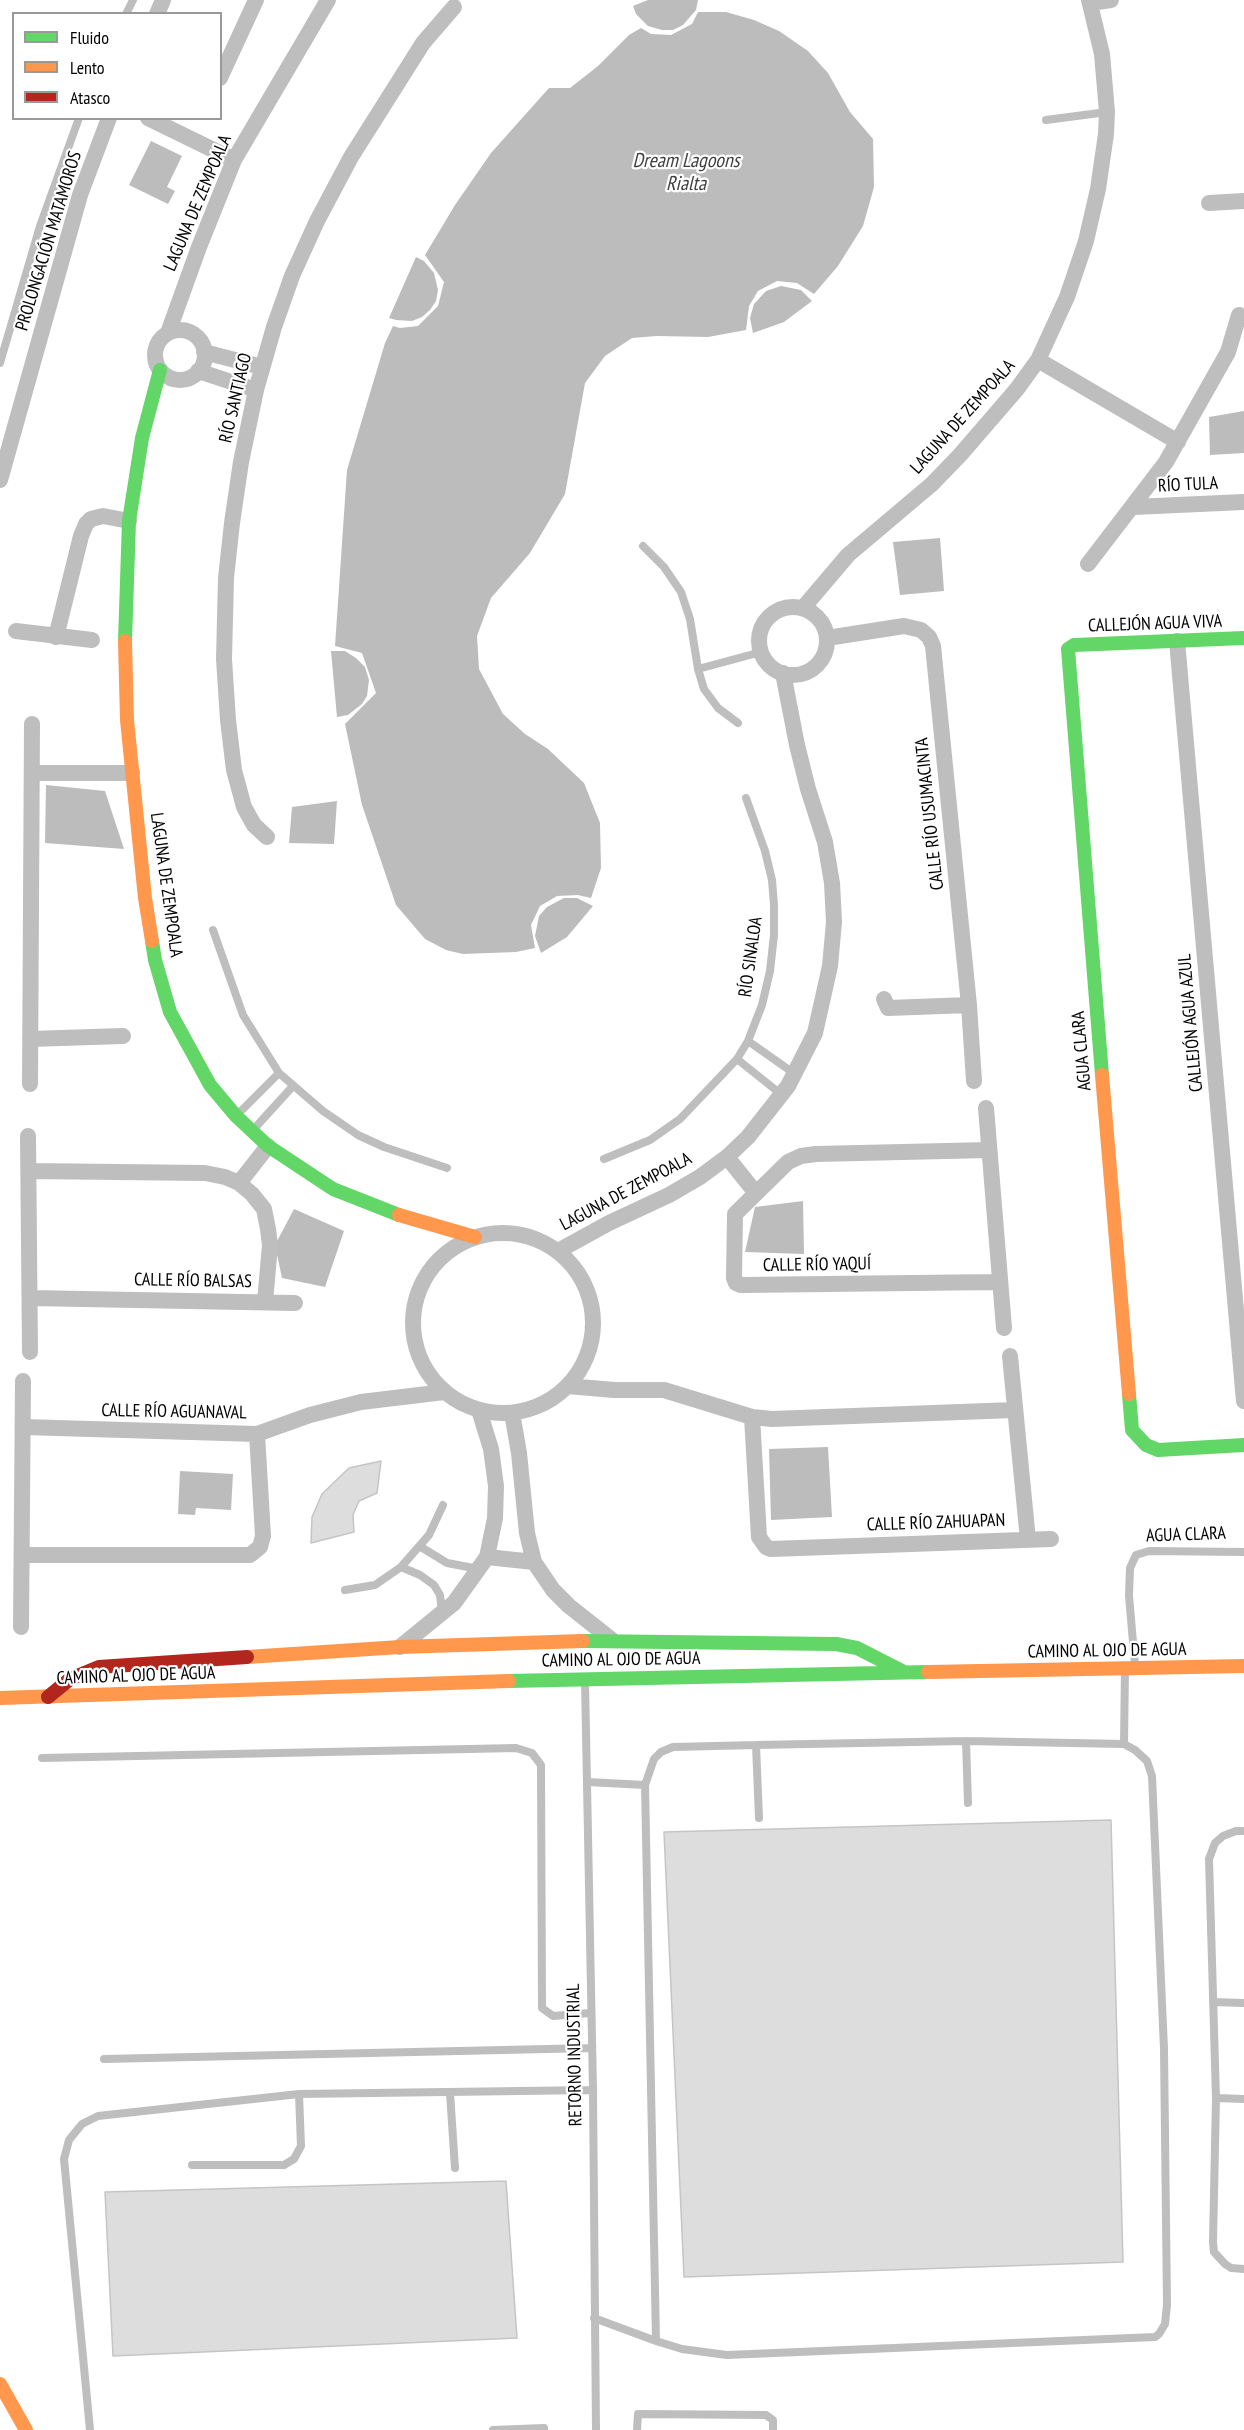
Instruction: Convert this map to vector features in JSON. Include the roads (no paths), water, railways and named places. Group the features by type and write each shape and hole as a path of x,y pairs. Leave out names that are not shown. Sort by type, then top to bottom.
{"street":[{"path":"222,74 256,0"},
{"name":"LAGUNA DE ZEMPOALA","path":"168,333 234,160 328,0"},
{"path":"1089,1 1111,0"},
{"name":"LAGUNA DE ZEMPOALA","path":"803,608 848,555 932,484 960,455 1017,389 1038,360 1067,297 1086,241 1098,189 1107,112 1102,54 1089,1"},
{"name":"RÍO SANTIAGO","path":"267,837 254,825 244,807 234,770 224,659 226,578 232,523 240,462 256,390 292,276 346,166 423,43 454,7"},
{"name":"PROLONGACIÓN MATAMOROS","path":"0,480 80,195 108,120"},
{"path":"152,120 234,160"},
{"path":"1209,203 1244,201"},
{"path":"1088,564 1133,507 1236,352 1239,315"},
{"path":"184,330 192,333 202,345 204,352 203,363 198,371 183,380 166,376 160,370 155,354 161,338 168,333 184,330"},
{"path":"204,352 262,367"},
{"path":"1038,360 1178,442"},
{"name":"LAGUNA DE ZEMPOALA","path":"160,370 142,438 129,521 124,665 132,774 146,909 155,960 170,1012 210,1084 236,1116 268,1146 333,1189 394,1214 475,1237"},
{"path":"198,371 256,390"},
{"name":"RÍO TULA","path":"1133,507 1244,502"},
{"path":"56,637 86,524 91,519 103,516 129,521"},
{"path":"803,608 820,619 827,638 823,656 810,670 792,675 773,669 761,652 760,631 765,622 782,609 803,608"},
{"name":"CALLE RÍO USUMACINTA","path":"827,638 904,626 921,630 932,641 969,1005"},
{"path":"16,631 92,640"},
{"name":"CALLEJÓN AGUA VIVA","path":"1068,649 1074,645 1244,638"},
{"name":"CALLEJÓN AGUA AZUL","path":"1177,642 1244,1401"},
{"name":"AGUA CLARA","path":"1068,649 1066,656 1132,1431 1146,1445 1158,1450 1244,1445"},
{"name":"LAGUNA DE ZEMPOALA","path":"558,1251 609,1223 669,1195 700,1177 727,1157 748,1137 782,1095 795,1075 815,1033 830,966 834,922 832,883 825,842 805,778 783,673"},
{"path":"30,1084 32,724"},
{"path":"32,773 132,774"},
{"path":"884,999 888,1008 969,1005 974,1081"},
{"path":"30,1039 123,1036"},
{"path":"986,1108 1004,1328"},
{"path":"28,1136 30,1352"},
{"path":"238,1183 268,1146"},
{"name":"CALLE RÍO YAQUÍ","path":"989,1150 801,1156 788,1162 735,1214 734,1278 738,1285 999,1282"},
{"path":"727,1157 755,1192"},
{"name":"CALLE RÍO BALSAS","path":"29,1172 206,1173 225,1177 238,1183 252,1194 264,1209 270,1245 265,1302 30,1298"},
{"path":"503,1232 532,1237 558,1251 579,1273 591,1300 593,1331 585,1360 568,1386 542,1404 512,1413 479,1410 460,1403 444,1392 427,1371 416,1346 413,1320 418,1293 431,1269 450,1250 475,1237 503,1232"},
{"path":"265,1302 295,1303"},
{"name":"CALLE RÍO ZAHUAPAN","path":"752,1417 759,1537 766,1547 1028,1540 1010,1356"},
{"path":"21,1627 23,1381"},
{"path":"568,1386 614,1390 664,1390 752,1417 772,1419 1014,1410"},
{"path":"257,1434 310,1414 361,1402 444,1392"},
{"path":"400,1647 442,1614 461,1595 483,1563 495,1518 496,1486 491,1449 479,1410"},
{"path":"512,1413 519,1453 527,1533 534,1562 553,1590 569,1606 612,1640"},
{"name":"CALLE RÍO AGUANAVAL","path":"22,1555 250,1555 260,1547 263,1536 257,1434 24,1427"},
{"path":"1028,1540 1052,1539"},
{"path":"483,1563 534,1562"},
{"path":"48,1697 70,1679 99,1667 400,1647 612,1640 836,1644 857,1648 904,1672"},
{"name":"CAMINO AL OJO DE AGUA","path":"0,1698 585,1678 1244,1666"},
{"path":"0,2384 26,2430"}],"lane":[{"path":"1046,120 1107,112"},
{"path":"0,363 40,226 78,120"},
{"path":"643,546 664,567 681,592 690,619 698,669 704,689 710,699 727,716 738,723"},
{"path":"698,669 761,652"},
{"name":"RÍO SINALOA","path":"604,1159 650,1140 680,1119 736,1059 748,1041 762,1005 770,971 774,935 774,905 765,851 746,798"},
{"path":"213,930 243,1015 279,1073 323,1112 358,1135 384,1148 447,1168"},
{"path":"748,1041 795,1075"},
{"path":"736,1059 782,1095"},
{"path":"236,1116 279,1073"},
{"path":"252,1131 293,1086"},
{"path":"345,1590 375,1585 401,1567 421,1547 434,1527 443,1505"},
{"path":"421,1547 447,1563 483,1563"},
{"name":"AGUA CLARA","path":"1130,1669 1130,1568 1136,1555 1149,1551 1244,1552"},
{"path":"401,1567 420,1575 434,1585 440,1594 442,1614"},
{"path":"1124,1744 1130,1669"},
{"name":"RETORNO INDUSTRIAL","path":"585,1678 593,2090 596,2430"},
{"path":"966,1741 968,1803"},
{"path":"594,2318 656,2341 693,2351 728,2355 1155,2337 1163,2330 1167,2305 1164,2049 1152,1776 1147,1761 1135,1750 1124,1744 966,1741 673,1747 661,1752 654,1759 645,1785 656,2341"},
{"path":"756,1745 759,1818"},
{"path":"42,1758 516,1748 532,1753 541,1765 542,2008 553,2016 590,2013"},
{"path":"587,1782 645,1785"},
{"path":"1244,1832 1236,1831 1223,1836 1215,1843 1209,1859 1216,2098 1212,2242 1214,2252 1225,2264 1231,2268 1244,2269"},
{"path":"1213,2002 1244,2003"},
{"path":"104,2059 591,2048"},
{"path":"90,2430 64,2159 69,2140 82,2124 98,2116 299,2094 593,2090"},
{"path":"450,2093 455,2168"},
{"path":"192,2165 284,2166 294,2159 301,2146 299,2094"},
{"path":"1216,2098 1244,2099"},
{"path":"637,2430 638,2414 766,2415 773,2420 773,2430"},
{"path":"493,2430 544,2428"}],"water":[{"path":"648,0 698,0 696,10 683,25 673,30 662,30 648,26 636,14 633,6"},
{"name":"Dream Lagoons Rialta","path":"698,12 726,12 754,20 779,31 808,51 828,73 850,112 873,139 874,187 863,226 838,266 814,294 797,283 777,281 758,291 749,306 746,330 708,337 632,338 605,356 585,383 565,494 530,553 491,598 477,636 479,669 503,714 525,734 548,749 584,783 600,823 601,868 591,898 578,895 557,896 540,906 531,925 535,948 516,952 463,954 446,950 425,939 396,905 362,805 345,724 376,693 362,653 335,646 347,470 385,343 393,326 400,328 418,326 438,306 444,282 425,255 455,205 491,153 549,88 570,88 598,66 629,35 641,28 651,34 671,35 692,24"},
{"path":"151,141 182,156 167,187 175,191 168,204 129,185"},
{"path":"416,257 424,261 434,273 438,290 436,301 422,317 412,321 389,318"},
{"path":"781,286 801,290 812,301 784,322 753,333 750,318 754,304 766,291"},
{"path":"1244,411 1244,453 1210,455 1209,417"},
{"path":"940,538 944,591 900,595 893,542"},
{"path":"331,651 345,651 356,658 365,667 369,680 367,696 362,704 348,715 337,717"},
{"path":"46,785 105,791 124,849 45,843"},
{"path":"337,801 334,844 289,843 292,807"},
{"path":"564,898 577,898 593,906 567,937 541,953 535,936 539,916 547,907"},
{"path":"803,1201 804,1254 745,1252 755,1207"},
{"path":"294,1209 344,1231 325,1287 282,1278 275,1245"},
{"path":"828,1447 832,1517 771,1520 769,1449"},
{"path":"180,1471 233,1474 231,1510 196,1508 195,1515 178,1514"}]}
